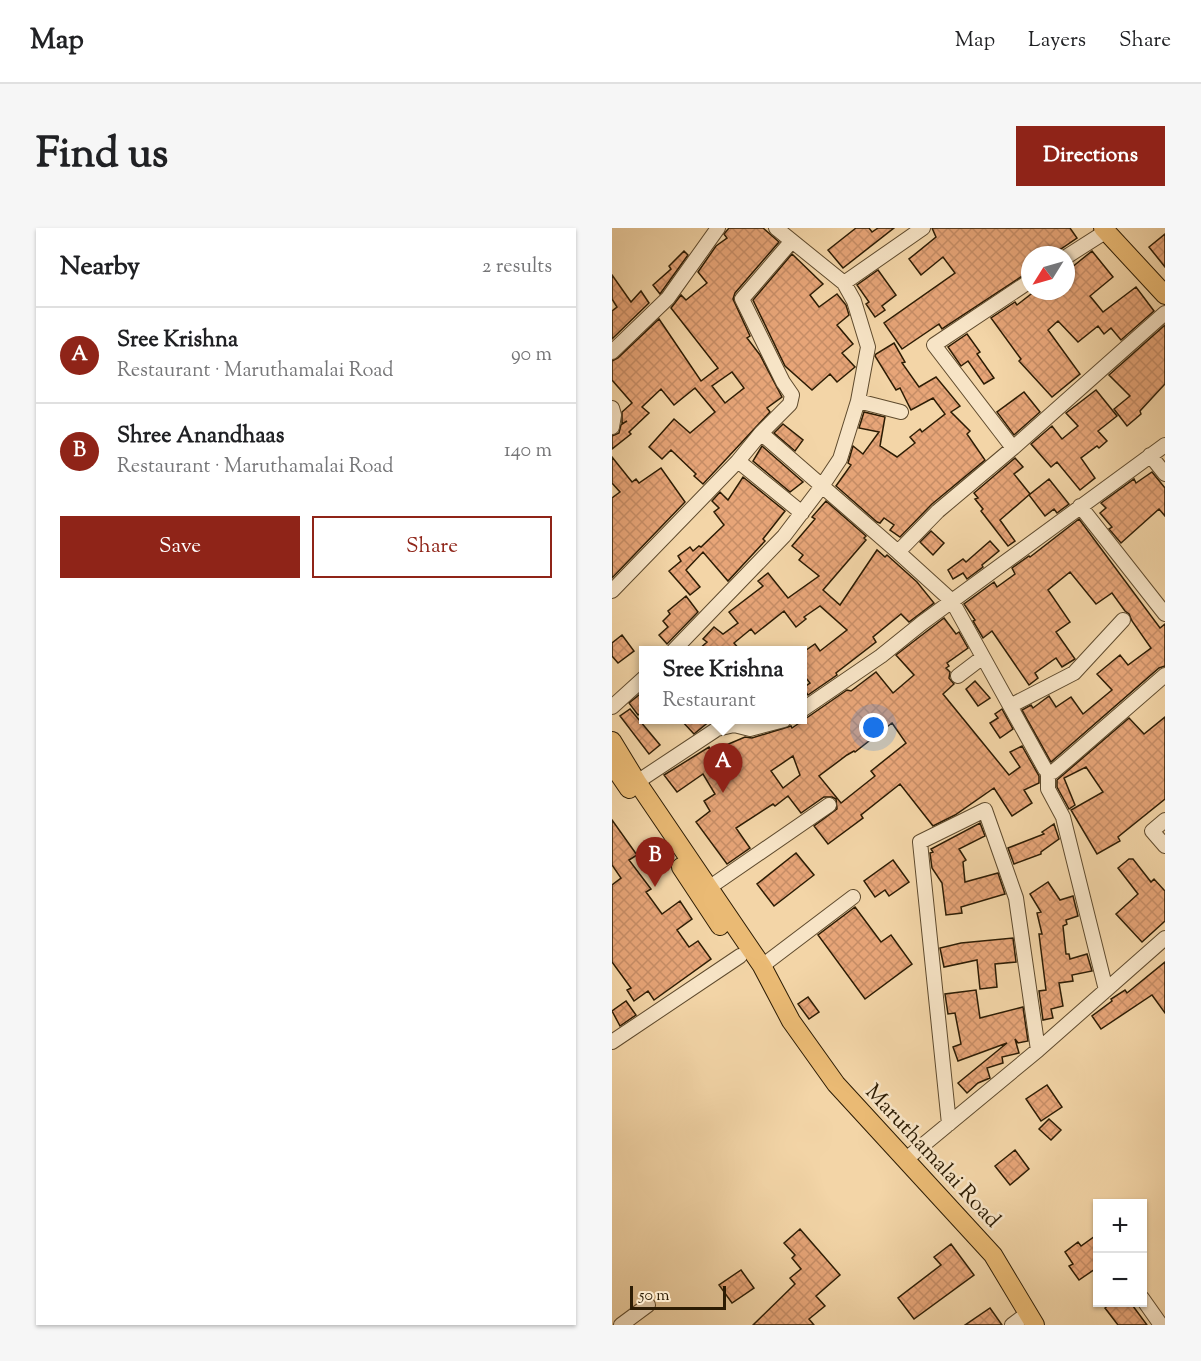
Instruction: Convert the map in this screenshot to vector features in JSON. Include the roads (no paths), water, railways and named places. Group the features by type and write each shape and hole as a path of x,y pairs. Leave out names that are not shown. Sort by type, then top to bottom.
{"main road":[{"path":"1104,230 1164,293"},
{"name":"Maruthamalai Road","path":"612,741 637,782 762,966 791,1021"},
{"name":"Maruthamalai Road","path":"612,764 741,956 836,1084 993,1255 1032,1319"}],"street":[{"path":"612,352 668,298 718,228"},
{"path":"679,646 784,536 822,486 840,459 858,401 868,347 854,301 844,283 776,228"},
{"path":"844,283 923,228"},
{"path":"1075,251 1104,230"},
{"path":"612,591 790,404 792,395 783,382 742,299 791,242"},
{"path":"1013,448 934,345 1021,287"},
{"path":"898,552 938,511 1013,448 1165,313"},
{"path":"858,401 901,412"},
{"path":"612,408 614,415 612,427"},
{"path":"761,433 952,601 1048,772 1048,789 1063,817 1106,990"},
{"path":"807,707 881,656 952,601 1165,445"},
{"path":"1150,455 1165,474"},
{"path":"738,460 802,513"},
{"path":"1080,506 1165,614"},
{"path":"1010,706 1074,673 1123,620"},
{"path":"958,676 983,657"},
{"path":"1048,772 1053,772 1165,675"},
{"path":"612,707 639,683"},
{"path":"637,782 717,729 734,725 750,729 769,724"},
{"path":"710,887 830,805"},
{"path":"950,1124 920,842 985,810 1017,898 1038,1050"},
{"path":"1165,820 1152,831 1165,846"},
{"path":"762,966 853,897"},
{"path":"905,1160 1038,1050 1165,938"},
{"path":"612,1042 741,956"},
{"path":"621,1325 648,1305"},
{"path":"1147,1305 1161,1325"},
{"path":"1012,1325 1032,1319"}],"place":[{"name":"Sree Krishna","path":"723,793"},
{"name":"Shree Anandhaas","path":"655,887"}]}
